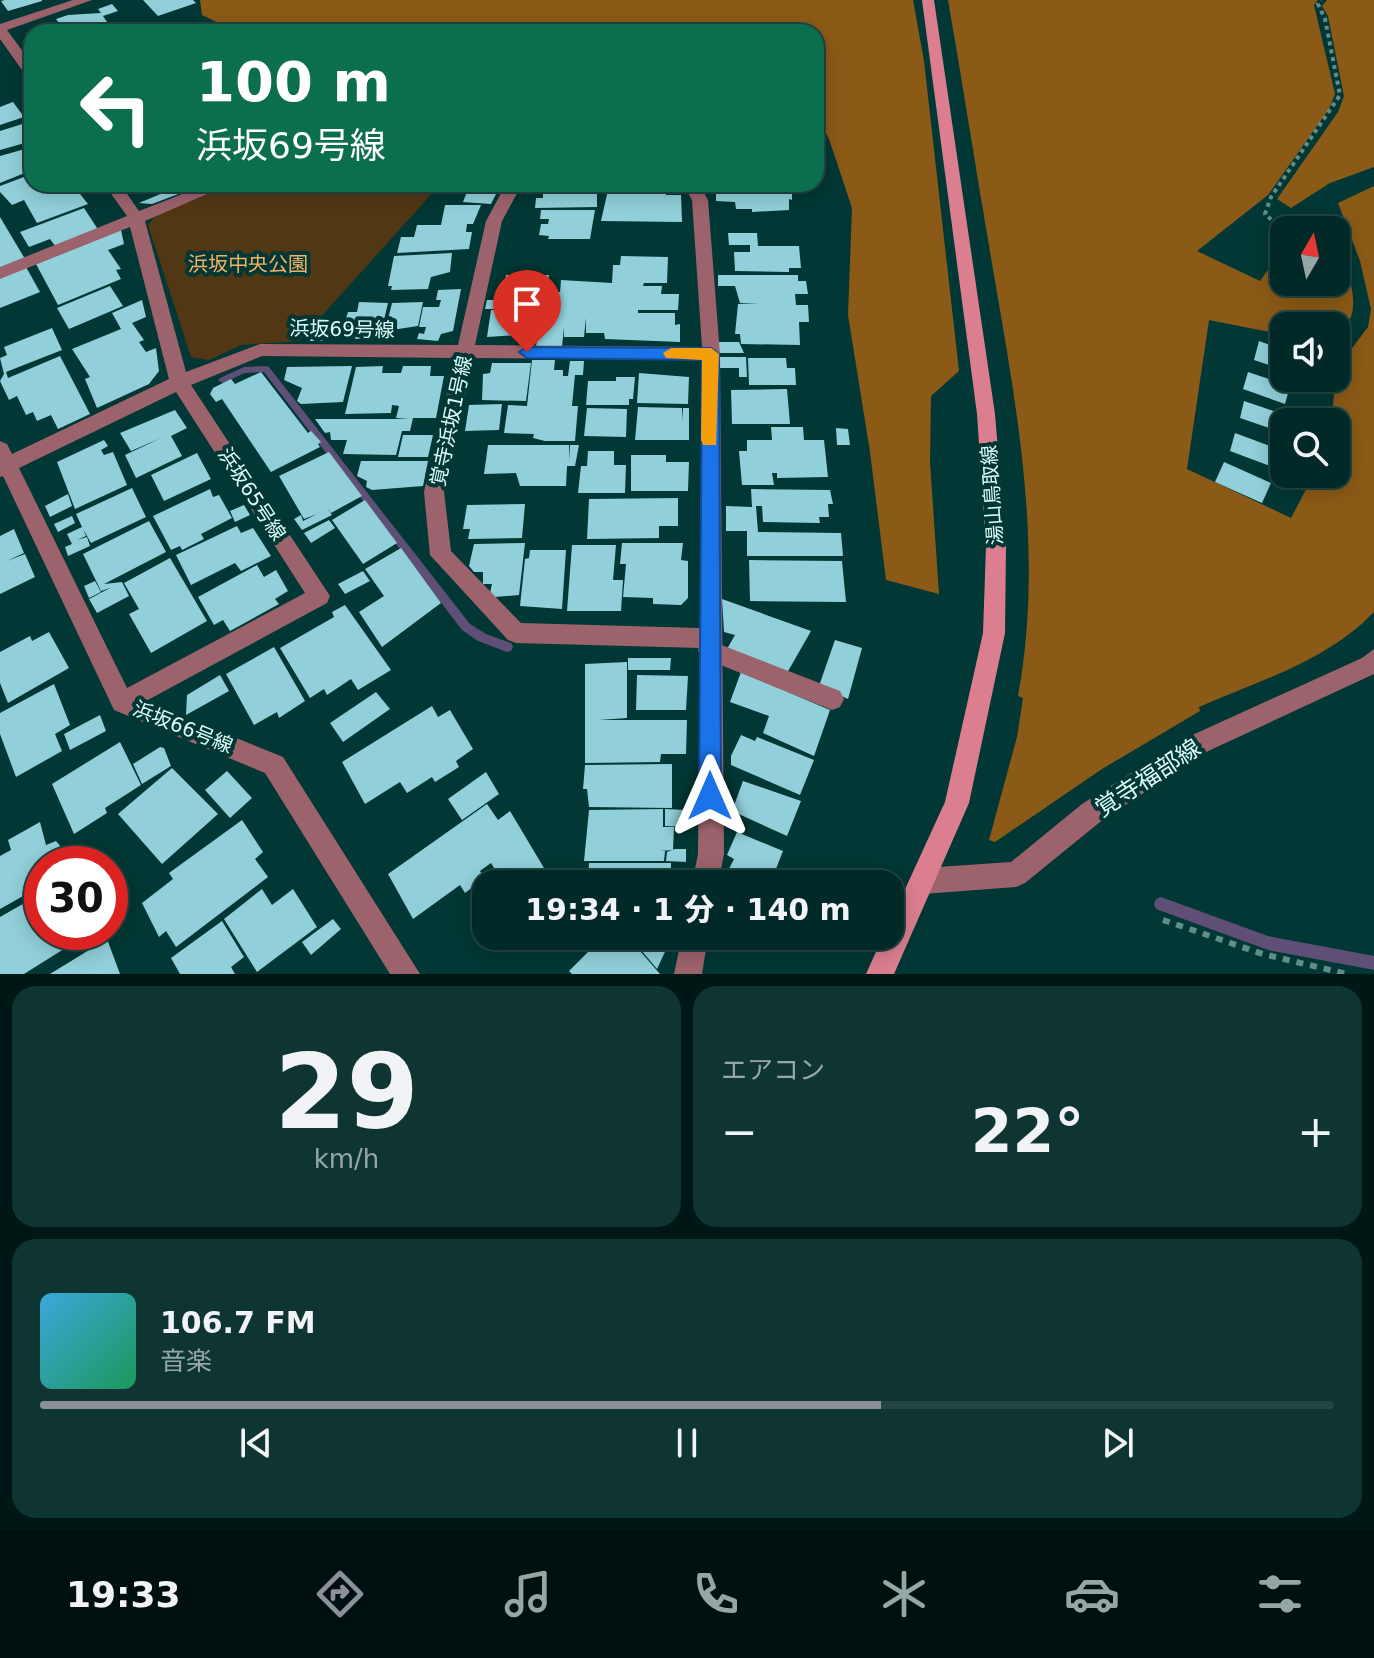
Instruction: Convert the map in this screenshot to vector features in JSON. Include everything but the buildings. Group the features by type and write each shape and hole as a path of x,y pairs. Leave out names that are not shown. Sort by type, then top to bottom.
{"main road":[{"name":"湯山鳥取線","path":"880,974 957,803 994,633 996,546 984,399 928,0"}],"street":[{"path":"24,63 0,29 86,0"},
{"name":"浜坂65号線","path":"118,192 136,218 179,382 319,596 122,702"},
{"path":"0,273 202,192"},
{"name":"覚寺浜坂1号線","path":"510,192 494,221 434,492 441,555 516,633 709,644"},
{"path":"696,192 700,200 711,354 711,854 708,870"},
{"name":"浜坂69号線","path":"2,461 179,382 260,350 711,354"},
{"name":"浜坂66号線","path":"2,461 122,702 274,765 406,974"},
{"path":"709,644 832,699"},
{"name":"覚寺福部線","path":"923,881 1016,874 1091,813 1196,745 1370,665 1374,659"},
{"path":"688,974 692,950"}],"path":[{"path":"1270,219 1265,214 1271,197 1340,95 1325,19 1318,4 1321,0"},
{"path":"1163,920 1263,954 1347,974"}],"green space":[{"name":"浜坂中央公園","path":"211,192 433,192 299,341 241,345 209,360 191,357 148,225 159,212"}],"shaded area":[{"path":"200,0 913,0 924,61 959,371 931,396 930,462 939,594 886,580 848,315 852,208 824,129 824,24 221,24 202,15"},
{"path":"948,0 1318,0 1314,5 1335,94 1329,109 1268,195 1197,251 1260,281 1270,267 1270,296 1350,296 1350,280 1352,312 1350,318 1350,312 1270,312 1270,332 1209,320 1187,469 1291,518 1307,488 1350,488 1350,408 1333,408 1334,392 1350,392 1350,351 1368,327 1371,309 1360,261 1350,235 1350,216 1343,216 1338,203 1374,186 1374,612 1336,644 1292,668 1199,707 1200,711 1102,769 995,842 989,840 1017,737 1023,698 1018,696 1029,590 1025,485 1012,380"},
{"path":"1327,0 1374,0 1374,167 1330,183 1291,208 1277,199 1338,112 1344,96 1328,16 1322,6"}],"waterway":[{"path":"223,380 244,370 266,369 466,627 482,638 507,647"},
{"path":"1161,904 1268,943 1374,963"}],"slow traffic":[{"path":"671,353 711,354 710,440"}],"route":[{"path":"527,352 711,354 708,549 710,796"}]}
